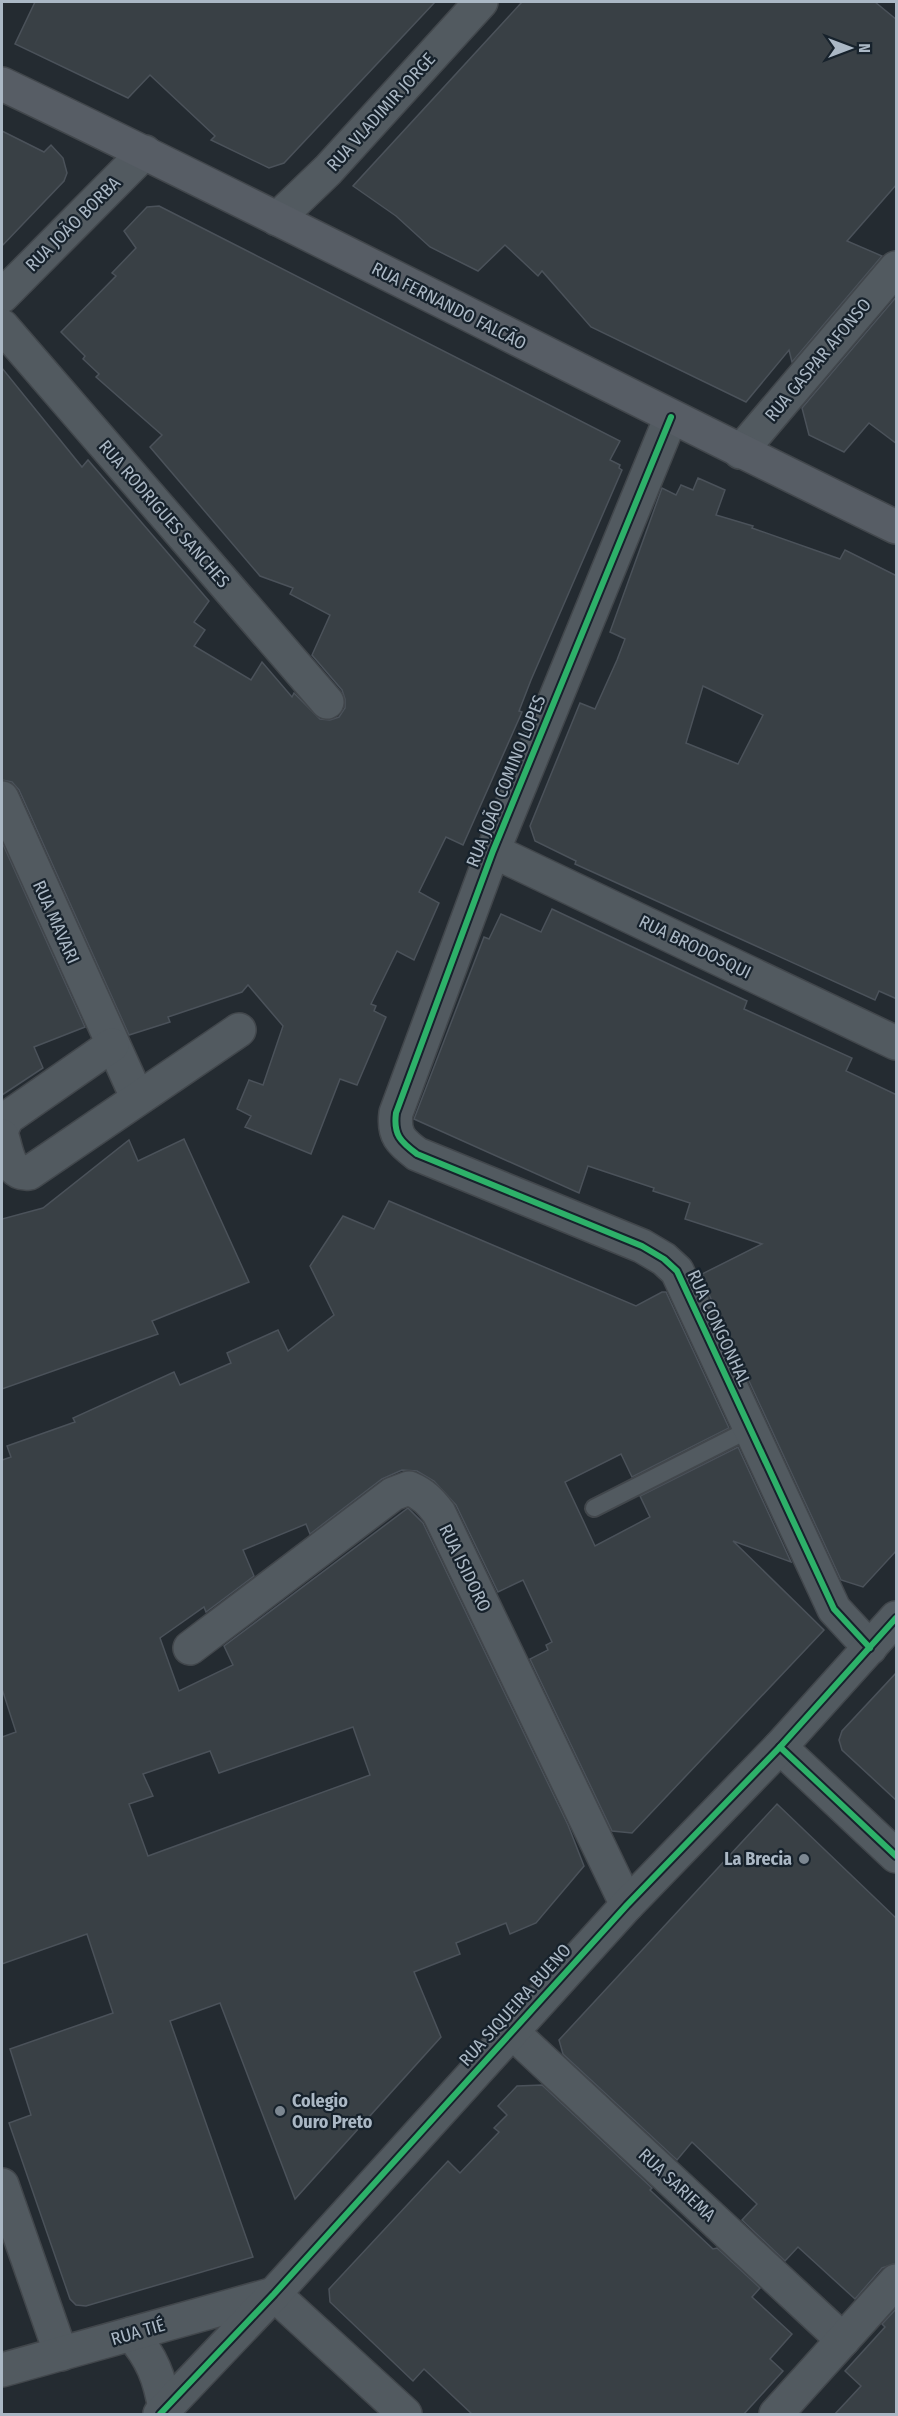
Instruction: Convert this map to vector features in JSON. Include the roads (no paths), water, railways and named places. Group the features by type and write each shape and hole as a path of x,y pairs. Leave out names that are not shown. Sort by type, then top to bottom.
{"main road":[{"name":"RUA FERNANDO FALCÃO","path":"2,84 145,152 740,452 897,527"}],"street":[{"name":"RUA VLADIMIR JORGE","path":"277,219 328,170 481,2"},
{"name":"RUA JOÃO BORBA","path":"2,296 145,152"},
{"name":"RUA GASPAR AFONSO","path":"740,452 897,268"},
{"name":"RUA RODRIGUES SANCHES","path":"2,326 327,702"},
{"name":"RUA JOÃO COMINO LOPES","path":"417,1154 400,1142 396,1133 396,1113 493,851 671,417"},
{"name":"RUA MAVARI","path":"2,798 137,1097"},
{"name":"RUA BRODOSQUI","path":"493,851 897,1043"},
{"path":"2,1136 14,1170 20,1174 29,1173 137,1097 239,1030"},
{"path":"2,1129 6,1118 112,1045"},
{"name":"RUA CONGONHAL","path":"417,1154 642,1246 664,1259 677,1271 687,1288 750,1430 834,1609 870,1648"},
{"name":"RUA ISIDORO","path":"190,1648 393,1494 409,1488 418,1491 439,1513 627,1905"},
{"name":"RUA SIQUEIRA BUENO","path":"162,2412 274,2294 627,1905 780,1747 897,1618"},
{"path":"780,1747 897,1856"},
{"name":"RUA SARIEMA","path":"511,2031 843,2340"},
{"path":"2,2185 61,2354"},
{"path":"776,2415 897,2281"},
{"path":"274,2294 405,2415"},
{"name":"RUA TIÉ","path":"2,2370 274,2294"},
{"path":"131,2334 143,2348 160,2378 162,2412"}],"lane":[{"path":"594,1508 750,1430"}],"place":[{"name":"La Brecia","path":"804,1859"},
{"name":"Colegio Ouro Preto","path":"280,2111"}]}
